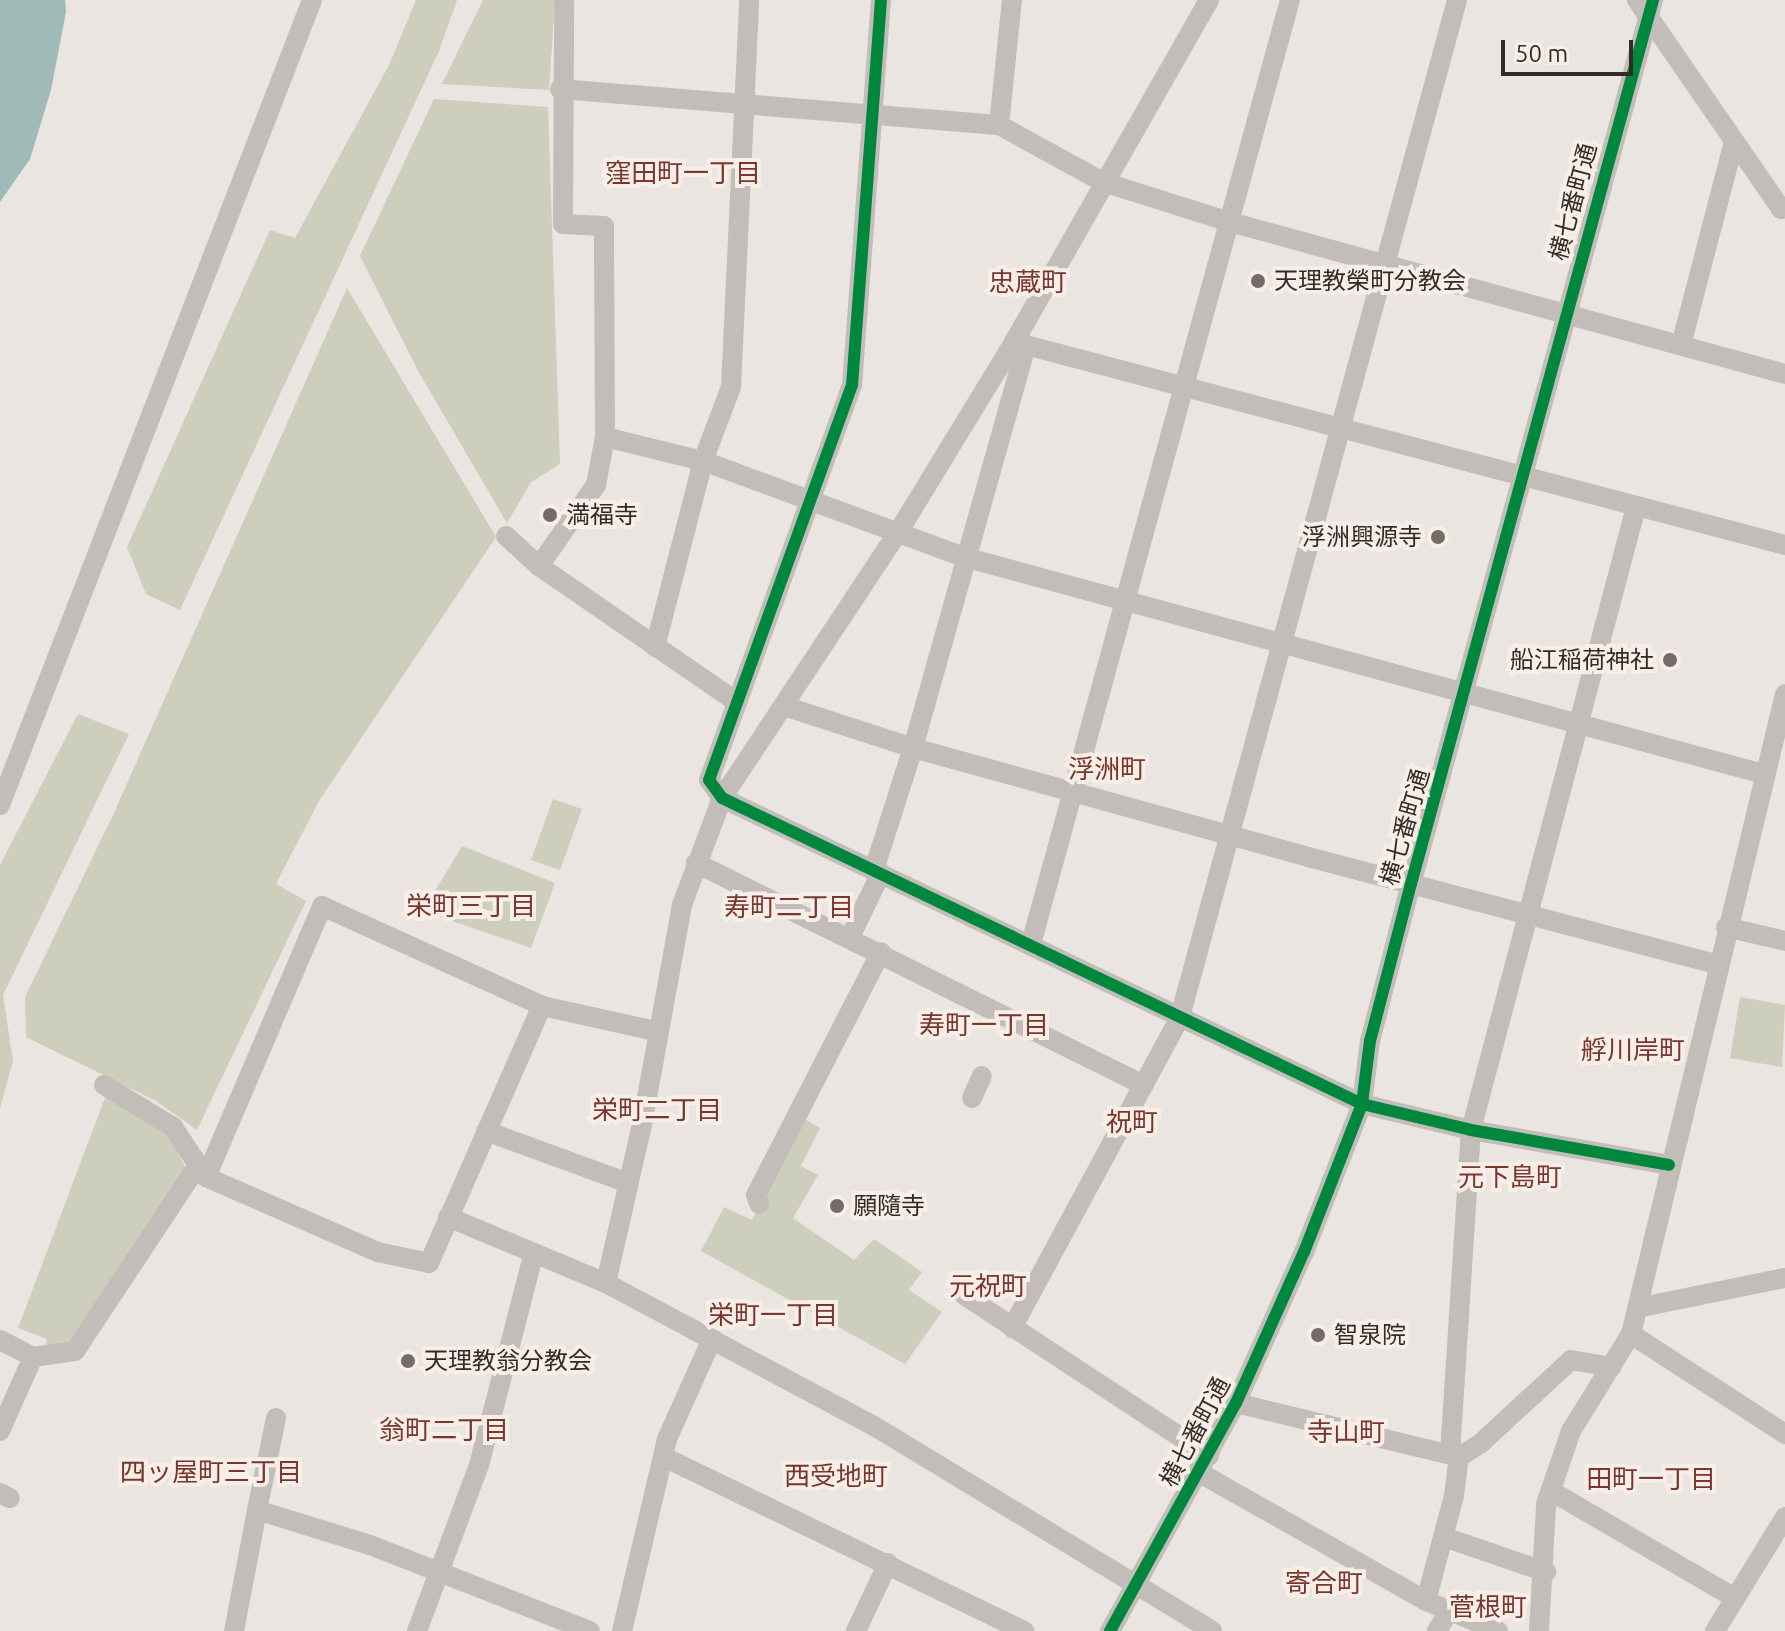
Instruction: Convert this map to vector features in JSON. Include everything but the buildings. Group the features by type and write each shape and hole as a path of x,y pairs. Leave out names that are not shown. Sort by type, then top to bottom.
{"street":[{"path":"0,805 312,0"},
{"path":"539,566 596,485 605,437 604,226 563,224 560,89 564,0"},
{"path":"655,647 703,461 731,387 749,0"},
{"path":"881,0 875,114 852,385 709,780 722,798 1362,1104 1471,1130 1669,1165"},
{"path":"999,125 1012,0"},
{"path":"606,1283 656,1031 696,863 722,798 1020,343 1103,182 1209,0"},
{"path":"1031,944 1290,0"},
{"path":"1012,1328 1180,1017 1457,0"},
{"path":"1646,6 1734,142 1781,209 1785,207"},
{"name":"横七番町通","path":"1110,1631 1236,1403 1304,1252 1362,1104 1370,1041 1646,6"},
{"path":"560,89 743,101 999,125 1103,182 1230,222 1785,374"},
{"path":"1681,345 1734,142"},
{"path":"1020,343 1184,383 1522,477 1785,545"},
{"path":"850,937 877,871 913,748 1020,343"},
{"path":"605,437 703,461 964,557 1283,643 1463,696 1763,774"},
{"path":"1426,1601 1444,1537 1454,1456 1471,1130 1636,507"},
{"path":"506,536 539,566 737,702"},
{"path":"1539,1631 1551,1491 1571,1431 1631,1334 1717,964 1785,694"},
{"path":"784,706 913,748 1717,964"},
{"path":"696,863 1144,1085"},
{"path":"0,1340 33,1357 75,1351 201,1173 322,906 542,1006 656,1031"},
{"path":"1726,927 1785,941"},
{"path":"759,1204 756,1195 881,952"},
{"path":"104,1085 173,1127 201,1173 378,1252 429,1263 542,1006"},
{"path":"972,1098 982,1076"},
{"path":"486,1131 628,1183"},
{"path":"448,1217 606,1283 878,1428 1212,1631"},
{"path":"417,1631 479,1465 534,1253"},
{"path":"1637,1308 1785,1278"},
{"path":"964,1295 1204,1464 1426,1601 1448,1613 1498,1631"},
{"path":"1631,1334 1785,1434"},
{"path":"622,1631 664,1457 712,1339"},
{"path":"0,1431 33,1357"},
{"path":"1236,1403 1454,1456 1481,1443 1571,1360 1611,1367"},
{"path":"234,1631 276,1418"},
{"path":"664,1457 1024,1631"},
{"path":"1551,1491 1735,1598"},
{"path":"257,1510 440,1570 590,1631"},
{"path":"1715,1631 1785,1517"},
{"path":"1444,1537 1546,1572"},
{"path":"856,1631 888,1563"},
{"path":"1437,1631 1448,1613"}],"green space":[{"path":"416,0 457,0 439,51 180,610 146,594 127,547 270,230 295,238 389,65"},
{"path":"483,0 555,0 549,90 442,84"},
{"path":"434,99 548,107 560,464 531,482 507,523 418,371 360,256"},
{"path":"347,288 496,537 319,801 276,884 306,901 197,1130 156,1101 26,1037 25,997 113,815"},
{"path":"78,714 129,734 3,995 13,1061 0,1108 0,865"},
{"path":"553,799 582,809 560,870 531,860"},
{"path":"462,846 555,883 531,948 423,911"},
{"path":"1740,997 1785,1005 1782,1067 1730,1058"},
{"path":"106,1095 168,1131 185,1167 73,1341 45,1348 47,1339 18,1328"},
{"path":"803,1118 820,1128 801,1166 818,1175 793,1218 854,1260 874,1239 922,1272 909,1290 942,1312 905,1364 701,1251 724,1207 752,1220"}],"water":[{"path":"0,0 65,0 66,12 51,90 30,159 0,202"}],"cycle path":[{"path":"881,0 852,385 709,780 722,798 1362,1104 1471,1130 1669,1165"},
{"path":"1110,1631 1236,1403 1304,1252 1362,1104 1370,1041 1411,884 1653,0"}],"place":[{"name":"天理教榮町分教会","path":"1258,281"},
{"name":"満福寺","path":"550,515"},
{"name":"浮洲興源寺","path":"1438,537"},
{"name":"船江稲荷神社","path":"1670,660"},
{"name":"願隨寺","path":"837,1206"},
{"name":"智泉院","path":"1318,1335"},
{"name":"天理教翁分教会","path":"408,1361"}],"district":[{"name":"窪田町一丁目","path":"683,173"},
{"name":"忠蔵町","path":"1028,282"},
{"name":"浮洲町","path":"1107,769"},
{"name":"栄町三丁目","path":"471,906"},
{"name":"寿町二丁目","path":"789,907"},
{"name":"寿町一丁目","path":"984,1025"},
{"name":"艀川岸町","path":"1633,1050"},
{"name":"栄町二丁目","path":"657,1110"},
{"name":"祝町","path":"1132,1122"},
{"name":"元下島町","path":"1510,1177"},
{"name":"元祝町","path":"988,1286"},
{"name":"栄町一丁目","path":"773,1315"},
{"name":"翁町二丁目","path":"444,1430"},
{"name":"寺山町","path":"1346,1432"},
{"name":"四ッ屋町三丁目","path":"211,1472"},
{"name":"西受地町","path":"836,1476"},
{"name":"田町一丁目","path":"1651,1479"},
{"name":"寄合町","path":"1324,1583"},
{"name":"菅根町","path":"1488,1607"}]}
